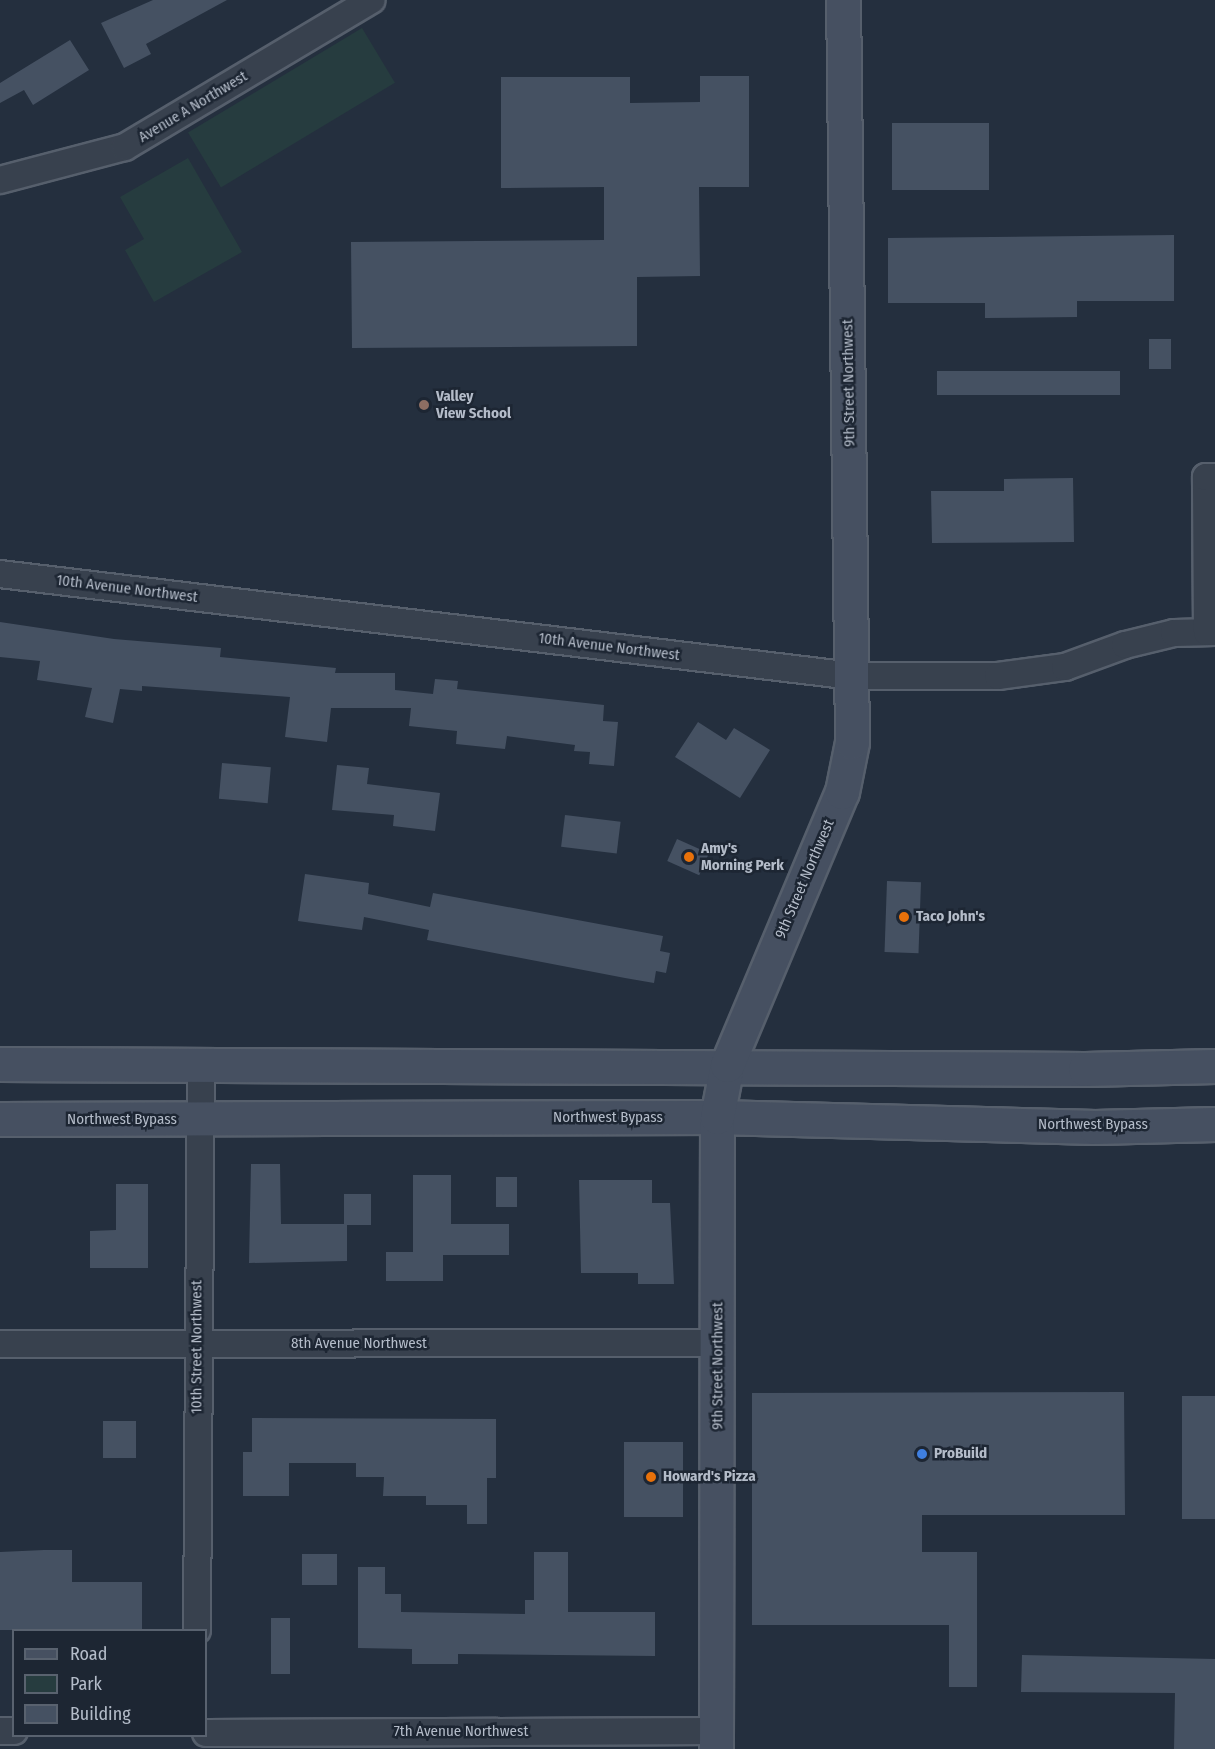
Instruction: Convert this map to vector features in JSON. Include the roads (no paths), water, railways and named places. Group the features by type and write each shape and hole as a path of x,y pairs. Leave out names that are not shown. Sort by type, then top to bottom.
{"main road":[{"name":"9th Street Northwest","path":"716,1740 719,1343 717,1118 727,1065 842,792 852,742 853,676 843,0"},
{"path":"0,1064 727,1065 1085,1069 1215,1066"},
{"name":"Northwest Bypass","path":"0,1119 200,1121 717,1118 1095,1127 1215,1124"}],"street":[{"name":"Avenue A Northwest","path":"0,180 125,147 372,0"},
{"path":"1211,632 1206,477 1215,477"},
{"name":"10th Avenue Northwest","path":"0,574 853,676 998,676 1065,667 1125,645 1174,633 1211,632"},
{"name":"10th Street Northwest","path":"197,1629 197,1344 201,1064"},
{"name":"8th Avenue Northwest","path":"0,1344 719,1343"},
{"name":"7th Avenue Northwest","path":"207,1733 716,1740"}],"place":[{"name":"Valley View School","path":"424,405"},
{"name":"Amy's Morning Perk","path":"689,857"},
{"name":"Taco John's","path":"904,917"},
{"name":"ProBuild","path":"922,1454"},
{"name":"Howard's Pizza","path":"651,1477"}]}
